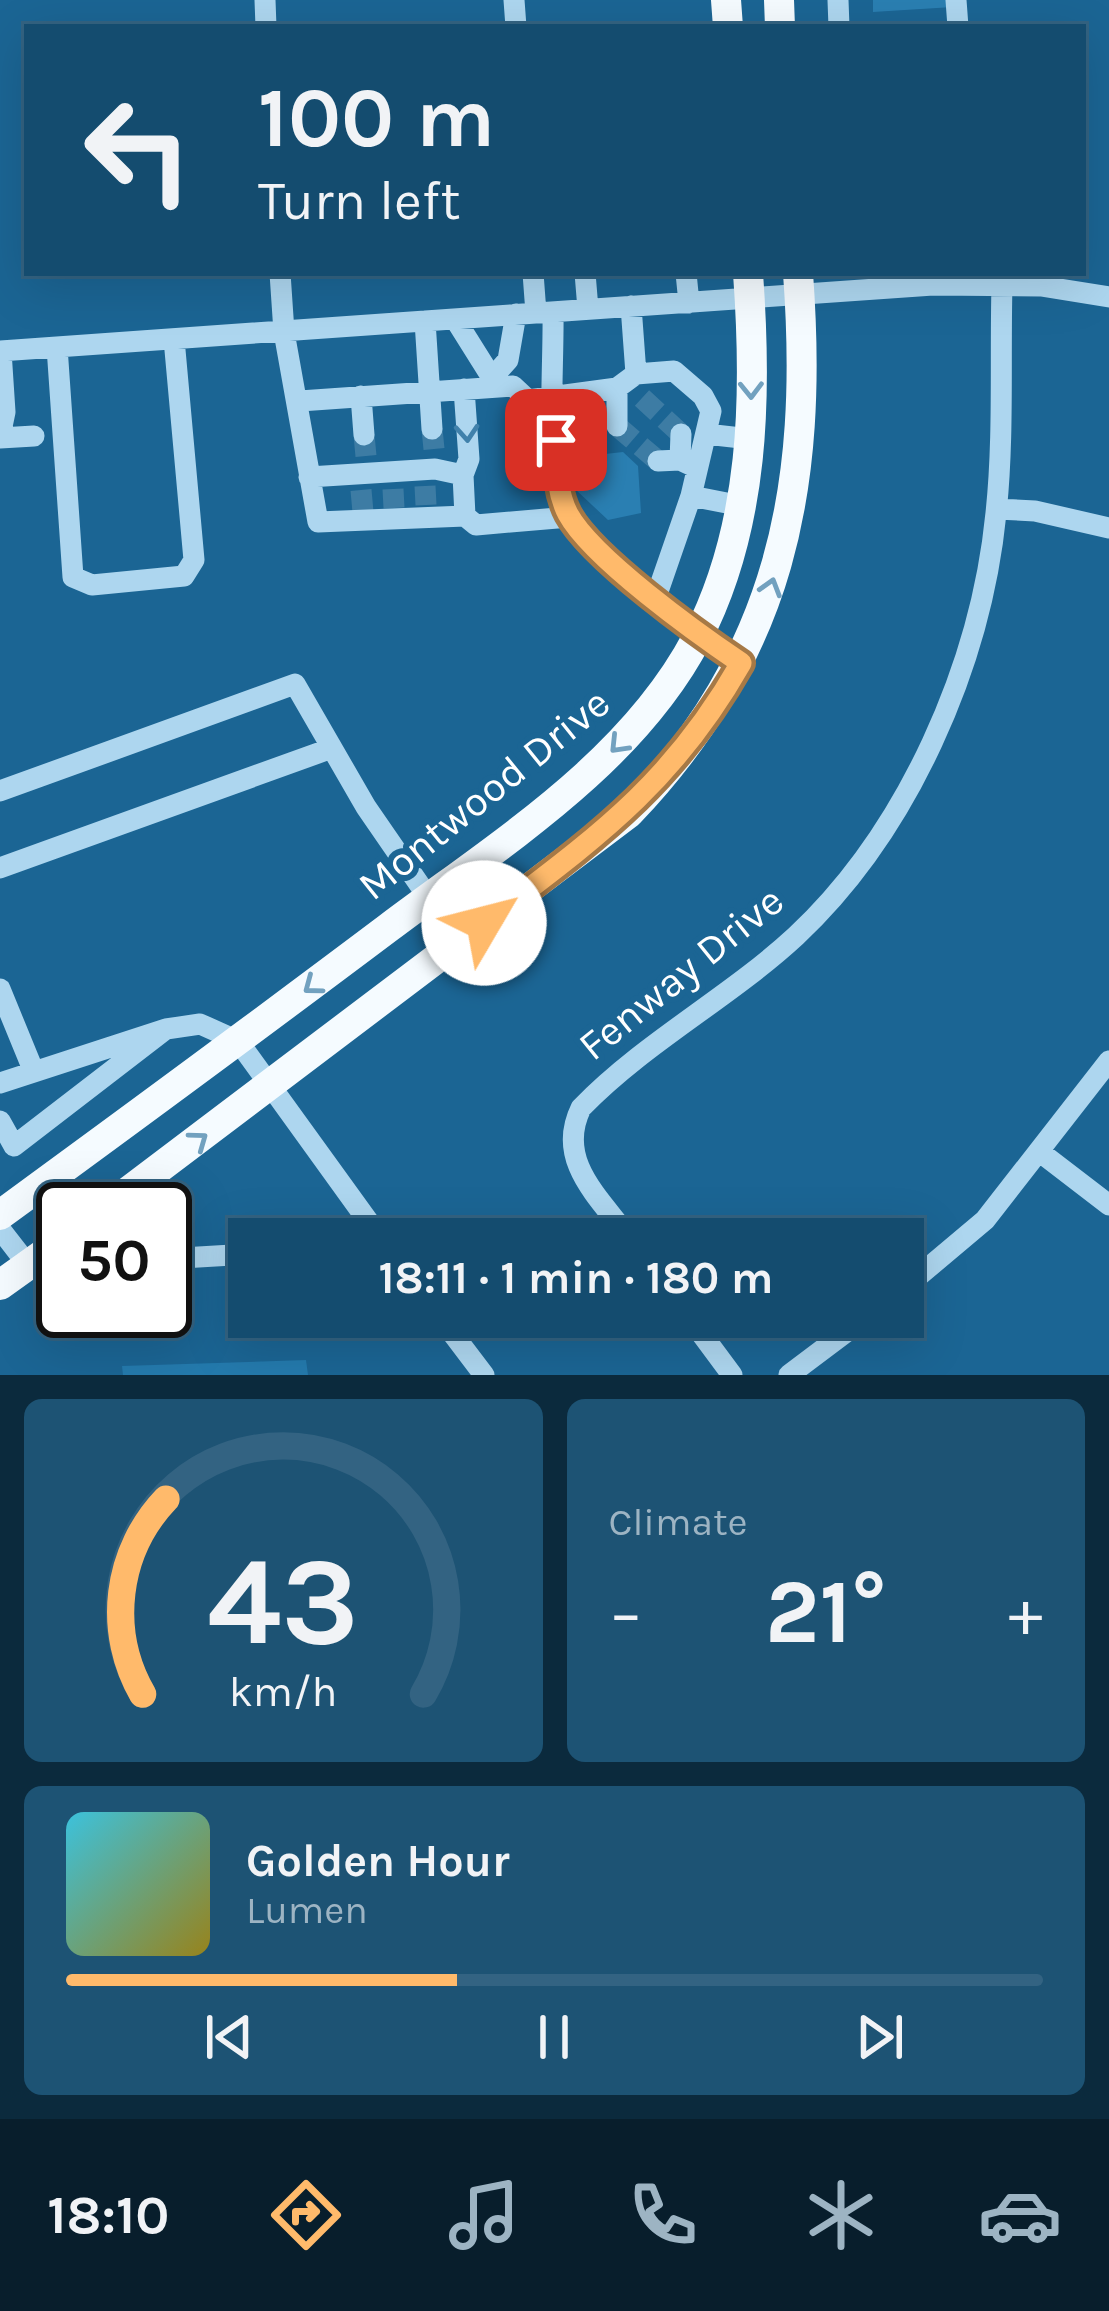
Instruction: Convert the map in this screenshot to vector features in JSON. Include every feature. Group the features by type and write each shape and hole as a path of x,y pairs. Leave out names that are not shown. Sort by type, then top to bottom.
{"main road":[{"path":"141,1182 628,812 697,735 741,663 780,554 796,468 798,284"},
{"name":"Montwood Drive","path":"0,1215 428,897 611,753 647,714 699,634 723,578 742,506 750,440 749,285"},
{"path":"0,1285 36,1259"}],"street":[{"path":"280,276 284,332 318,522 363,481 361,397"},
{"path":"533,276 535,313 555,396 557,484 569,517 655,600 741,663"},
{"path":"585,276 588,309"},
{"path":"686,276 689,303"},
{"path":"34,436 0,437 5,412 0,351 689,303 749,285 950,279 1109,297"},
{"name":"Fenway Drive","path":"614,1218 575,1166 573,1124 594,1094 800,932 885,826 940,721 963,659 997,509 1002,284"},
{"path":"617,406 636,374 631,306"},
{"path":"491,383 535,313"},
{"path":"455,319 491,383"},
{"path":"425,321 429,475 476,526 569,517"},
{"path":"57,347 73,577 92,585 184,576 194,560 174,339"},
{"path":"636,374 674,371 703,396 711,411 706,434 679,463"},
{"path":"300,401 491,383 513,386 528,400 555,396 617,406 642,398"},
{"path":"464,389 469,459 463,476 465,517"},
{"path":"655,600 691,496 679,463 681,434"},
{"path":"706,434 750,440"},
{"path":"393,497 429,475"},
{"path":"393,497 429,475 463,476"},
{"path":"309,477 363,481 393,497"},
{"path":"363,481 393,497"},
{"path":"691,496 742,506"},
{"path":"997,509 1058,515 1109,528"},
{"path":"0,790 295,684 428,897"},
{"path":"0,868 332,748"},
{"path":"0,989 34,1072"},
{"path":"0,1083 166,1029 200,1024 238,1041 365,1218"},
{"path":"0,1121 14,1146 166,1029"},
{"path":"924,1271 985,1220 1109,1061"},
{"path":"1040,1152 1109,1205"},
{"path":"0,1229 28,1265"},
{"path":"192,1257 228,1255"},
{"path":"456,1338 484,1375"},
{"path":"704,1338 732,1375"},
{"path":"789,1375 838,1338"}],"shaded area":[{"path":"306,1360 308,1375 123,1375 122,1366"}],"building":[{"path":"873,0 952,0 953,7 873,12"},
{"path":"604,449 605,454 623,452 638,466 641,513 608,520 576,490 572,451"}],"tunnel":[{"path":"642,398 681,434"},
{"path":"617,426 658,461"},
{"path":"432,429 434,449"},
{"path":"364,435 366,456"},
{"path":"425,486 426,505"},
{"path":"393,489 394,508"},
{"path":"361,490 363,512"}],"route":[{"path":"484,923 628,812 668,772 718,704 741,663 655,600 569,517 557,484 556,440"}]}
